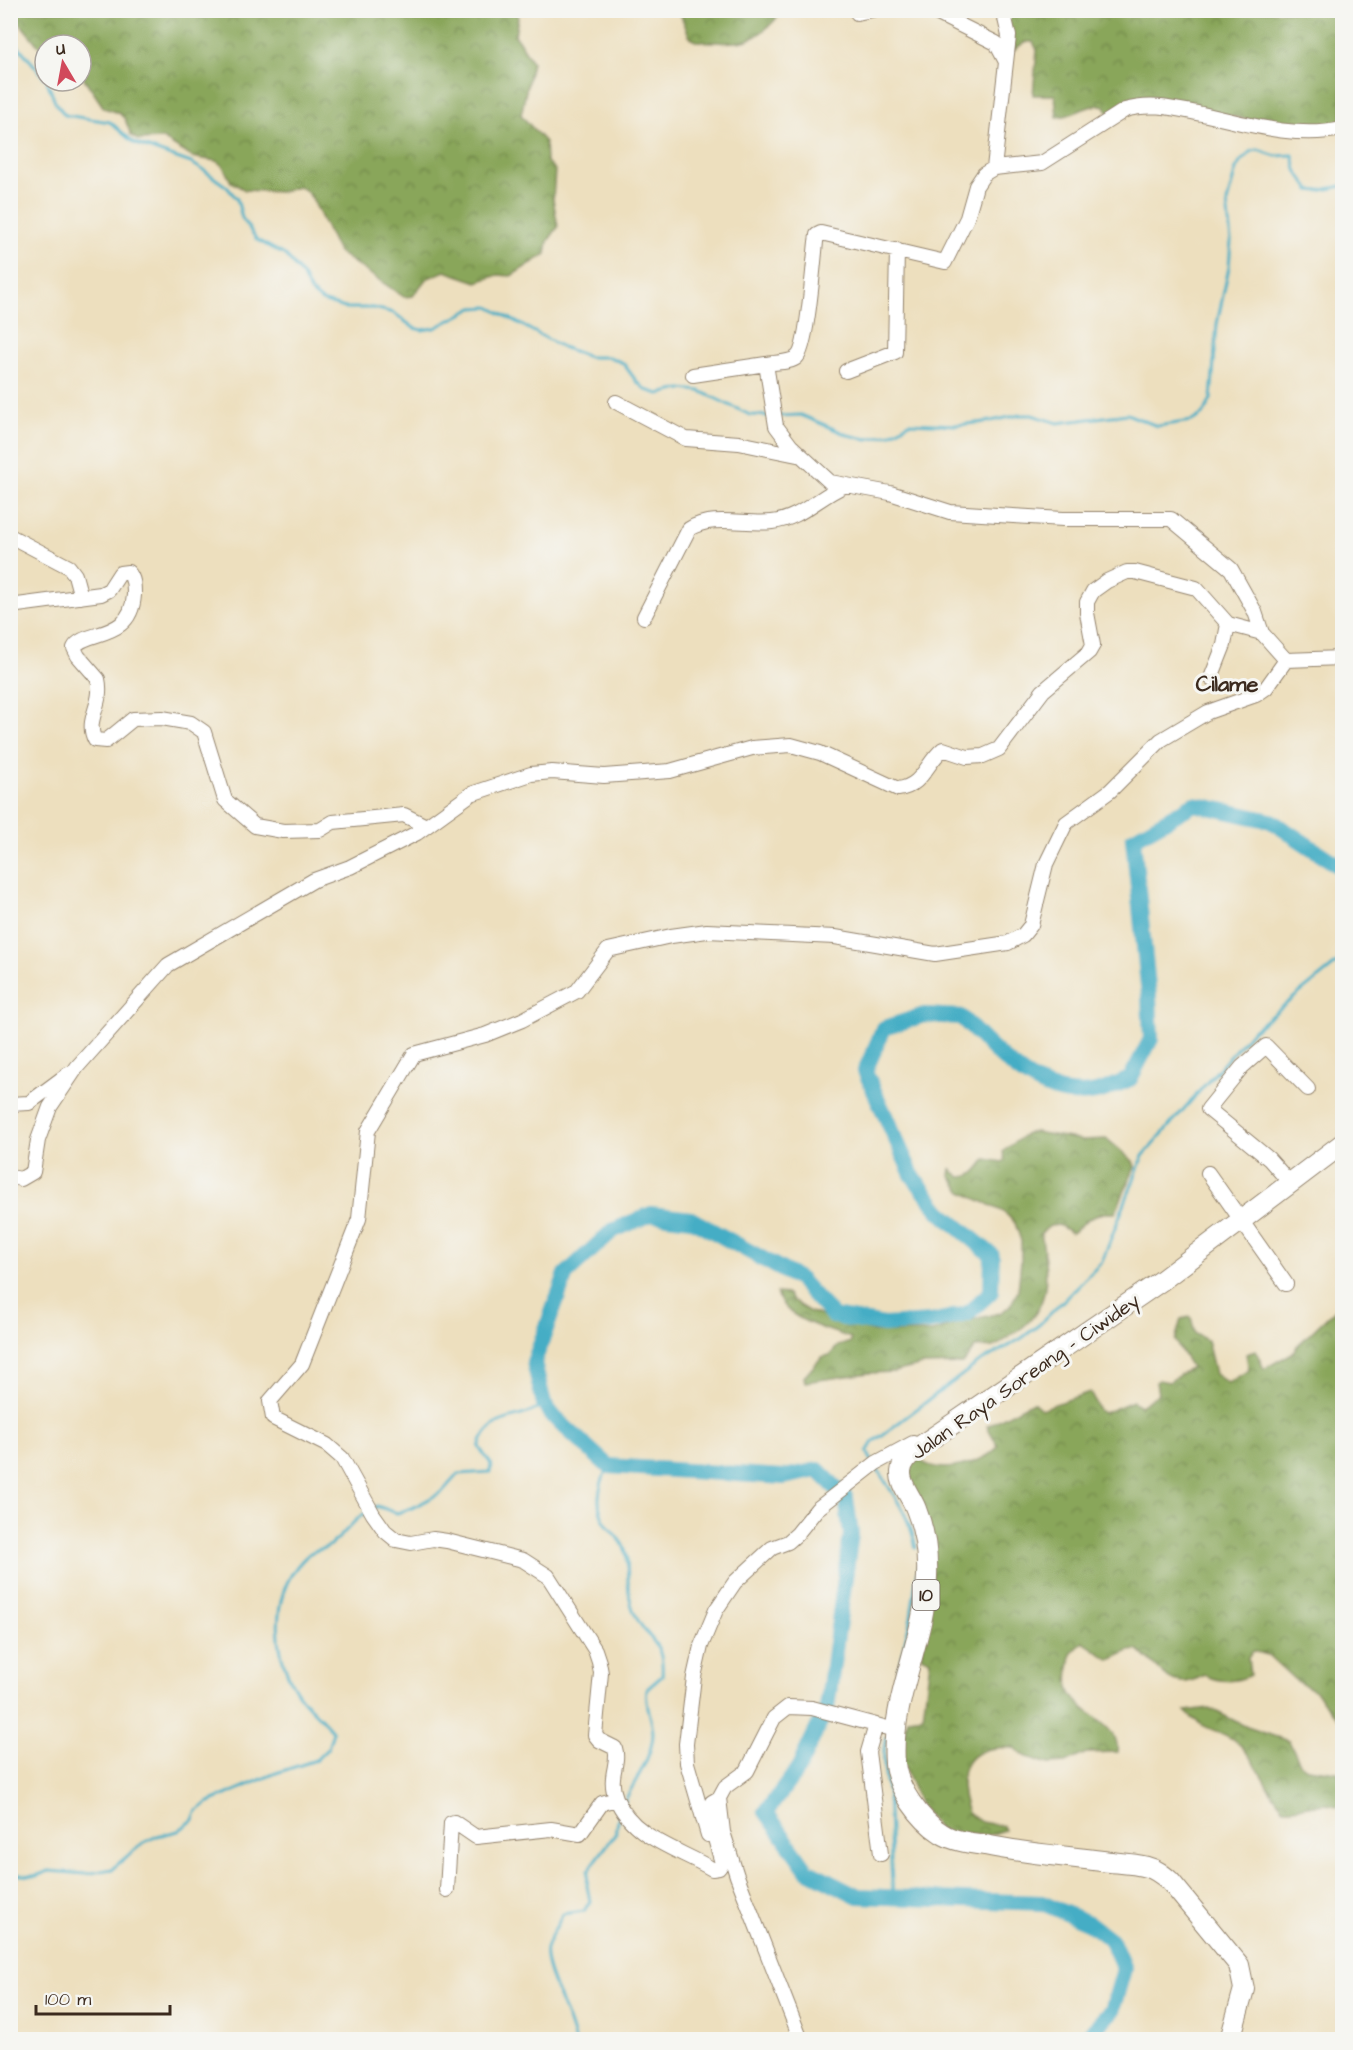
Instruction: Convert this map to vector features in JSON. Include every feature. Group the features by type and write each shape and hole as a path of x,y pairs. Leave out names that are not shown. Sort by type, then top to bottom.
{"highway":[{"name":"Jalan Raya Soreang - Ciwidey","path":"1230,2040 1244,1989 1239,1965 1170,1881 1160,1873 1139,1865 1013,1851 960,1841 942,1834 924,1818 903,1788 887,1728 909,1666 922,1619 927,1586 922,1528 915,1507 901,1479 905,1459 919,1446 1161,1281 1342,1144"}],"street":[{"path":"857,13 872,10"},
{"path":"919,10 936,12 996,43 1005,60"},
{"path":"994,168 1009,36 1003,10"},
{"path":"693,375 794,359 800,354 806,329 817,235 826,232 945,262 972,205 975,186 979,178 994,168 1042,163 1125,110 1161,106 1267,128 1305,132 1342,129"},
{"path":"846,371 895,352 897,250"},
{"path":"766,364 774,421 802,456 830,482 890,493 950,512 986,516 1171,519 1231,569 1255,612 1262,633 1286,660"},
{"path":"616,402 686,439 739,443 802,456"},
{"path":"644,617 689,529 702,522 773,522 797,516 831,491 846,485"},
{"path":"10,536 69,567 75,575 81,597"},
{"path":"10,606 104,593 122,572 129,573 133,580 133,601 124,621 105,634 79,642 74,648 78,656 99,679 99,704 91,720 95,740 106,741 133,718 162,718 191,723 204,732 225,800 255,826 283,831 298,828 320,830 333,822 393,815 412,817 424,825"},
{"path":"10,1104 27,1104 35,1101 77,1067 168,965 314,880 350,867 417,833 424,825 471,794 531,774 552,771 604,776 670,771 752,748 791,745 820,753 898,789 906,789 916,783 943,749 967,757 982,756 999,749 1043,691 1089,652 1093,645 1093,637 1087,614 1087,602 1093,591 1107,580 1127,572 1196,588 1228,624 1262,633"},
{"path":"1211,678 1224,645 1228,624"},
{"path":"1286,660 1342,658"},
{"path":"719,1868 712,1869 644,1833 616,1799 611,1776 616,1751 613,1746 601,1742 595,1735 601,1673 599,1662 595,1650 548,1576 523,1560 447,1540 403,1542 389,1535 371,1510 342,1458 327,1445 273,1418 270,1405 272,1398 302,1364 359,1219 368,1131 414,1054 485,1035 564,1000 577,991 608,950 707,931 836,936 935,954 1008,943 1023,935 1031,926 1046,864 1066,823 1077,812 1110,791 1161,740 1208,712 1256,695 1266,688 1286,660"},
{"path":"1291,1184 1263,1153 1208,1108 1221,1090 1266,1046 1308,1089"},
{"path":"10,1177 21,1179 33,1172 44,1122 77,1067"},
{"path":"1208,1173 1286,1284"},
{"path":"719,1868 687,1763 688,1719 701,1646 721,1600 735,1582 772,1548 788,1542 817,1509 876,1463 913,1443 919,1446"},
{"path":"719,1868 722,1863 712,1818 712,1802 719,1798 725,1787 747,1771 774,1718 788,1707 812,1708 887,1728 868,1752 881,1854"},
{"path":"719,1798 723,1832 737,1876 801,2040"},
{"path":"447,1890 451,1823 454,1822 476,1838 551,1829 580,1834 602,1803 616,1799"}],"green space":[{"path":"18,11 519,11 515,35 532,62 521,115 545,142 546,161 555,170 553,199 558,227 548,241 546,254 511,276 498,275 477,282 445,271 426,279 413,296 404,297 338,252 312,198 304,189 298,187 281,192 245,190 231,182 223,166 216,161 192,157 163,139 138,140 131,135 125,119 119,113 104,108 93,92 93,33 33,33 33,39 19,22"},
{"path":"679,11 783,11 763,32 754,37 745,41 724,42 695,41 689,35"},
{"path":"1005,11 1342,11 1342,127 1305,130 1162,103 1109,114 1105,106 1099,105 1057,117 1055,95 1033,95 1037,50 1033,42 1025,42 1014,50"},
{"path":"1035,1132 1081,1140 1107,1139 1133,1161 1135,1167 1115,1213 1103,1213 1088,1219 1072,1233 1059,1225 1050,1226 1041,1233 1046,1277 1045,1290 1035,1314 1026,1324 996,1346 975,1347 963,1364 923,1365 894,1372 805,1382 804,1377 822,1357 830,1355 838,1346 851,1342 851,1338 797,1317 781,1302 777,1293 788,1294 792,1301 810,1312 874,1332 933,1332 961,1322 1000,1313 1010,1306 1018,1291 1021,1261 1021,1241 1015,1223 1004,1212 962,1192 950,1176 951,1169 960,1177 965,1177 975,1172 986,1159 1002,1162 1005,1160 1003,1152 1006,1149 1027,1133"},
{"path":"1342,1303 1342,1722 1322,1701 1316,1691 1295,1680 1268,1655 1253,1651 1248,1658 1250,1675 1245,1678 1227,1681 1204,1675 1192,1681 1182,1682 1166,1676 1137,1650 1129,1651 1110,1660 1083,1642 1071,1654 1068,1675 1070,1690 1077,1702 1113,1735 1117,1743 1117,1752 1086,1753 1065,1763 1049,1764 1027,1757 1014,1748 984,1750 974,1755 963,1772 964,1798 968,1813 981,1822 1003,1826 1005,1830 989,1835 943,1834 920,1805 899,1755 908,1718 923,1716 930,1660 921,1656 931,1578 906,1482 909,1460 918,1460 931,1466 948,1468 977,1461 998,1446 987,1426 1033,1402 1041,1409 1090,1392 1099,1411 1104,1413 1133,1401 1140,1406 1158,1394 1156,1382 1159,1380 1169,1382 1191,1367 1175,1341 1181,1319 1191,1317 1195,1334 1207,1340 1215,1374 1228,1383 1249,1370 1246,1354 1256,1351 1264,1369 1294,1352 1297,1346"},
{"path":"1209,1708 1247,1727 1289,1741 1300,1763 1307,1768 1342,1773 1342,1808 1321,1804 1284,1808 1241,1746 1199,1723 1185,1711"}],"waterway":[{"path":"10,26 13,40 33,64"},
{"path":"52,93 65,115 110,122 134,143 191,163 227,187 237,199 242,218 257,240 285,255 303,276 310,291 322,301 345,308 374,308 394,313 414,328 422,330 435,328 473,308 489,307 562,347 589,357 609,357 623,363 646,390 659,394 681,389 700,391 750,415 769,416"},
{"path":"779,416 801,415 848,435 867,439 891,434 909,423 957,425 1020,415 1032,415 1058,423 1127,414 1157,426 1192,421 1203,414 1211,399 1217,324 1229,267 1231,241 1227,202 1236,169 1241,161 1252,151 1258,150 1276,156 1293,155 1296,170 1310,190 1318,191 1342,186"},
{"path":"1084,2040 1112,2011 1124,1969 1112,1941 1089,1923 1042,1903 858,1896 807,1870 766,1812 798,1769 827,1708 851,1534 846,1498 818,1470 784,1477 608,1466 555,1418 544,1404 534,1362 566,1274 612,1231 651,1214 691,1219 799,1279 833,1316 884,1325 931,1322 967,1314 991,1292 992,1255 940,1212 912,1175 865,1071 884,1028 924,1015 961,1017 1004,1059 1038,1083 1076,1094 1104,1090 1130,1079 1151,1039 1149,996 1133,839 1194,804 1271,821 1342,868"},
{"path":"872,1461 867,1452 873,1442 978,1363 1022,1338 1040,1324 1102,1262 1143,1156 1251,1032 1342,959"},
{"path":"373,1509 377,1506 397,1513 412,1508 442,1492 458,1474 490,1472 491,1464 479,1447 484,1435 499,1422 525,1414 544,1404"},
{"path":"608,1466 600,1489 600,1511 603,1519 624,1548 632,1606 638,1622 657,1647 662,1664 662,1676 647,1689 652,1722 652,1743 642,1770 624,1803"},
{"path":"877,1469 906,1516 916,1548"},
{"path":"10,1874 36,1876 49,1871 86,1874 112,1869 143,1843 157,1836 178,1831 193,1820 196,1812 207,1803 276,1773 316,1760 328,1748 333,1732 300,1696 288,1674 282,1657 278,1619 281,1601 296,1568 309,1554 330,1545 367,1512"},
{"path":"897,1675 911,1617 918,1566"},
{"path":"886,1737 884,1760 893,1896"},
{"path":"574,2040 548,1968 546,1949 563,1914 584,1911 590,1901 587,1886 588,1871 616,1833 619,1814"}],"district":[{"name":"Cilame","path":"1227,683"}]}
